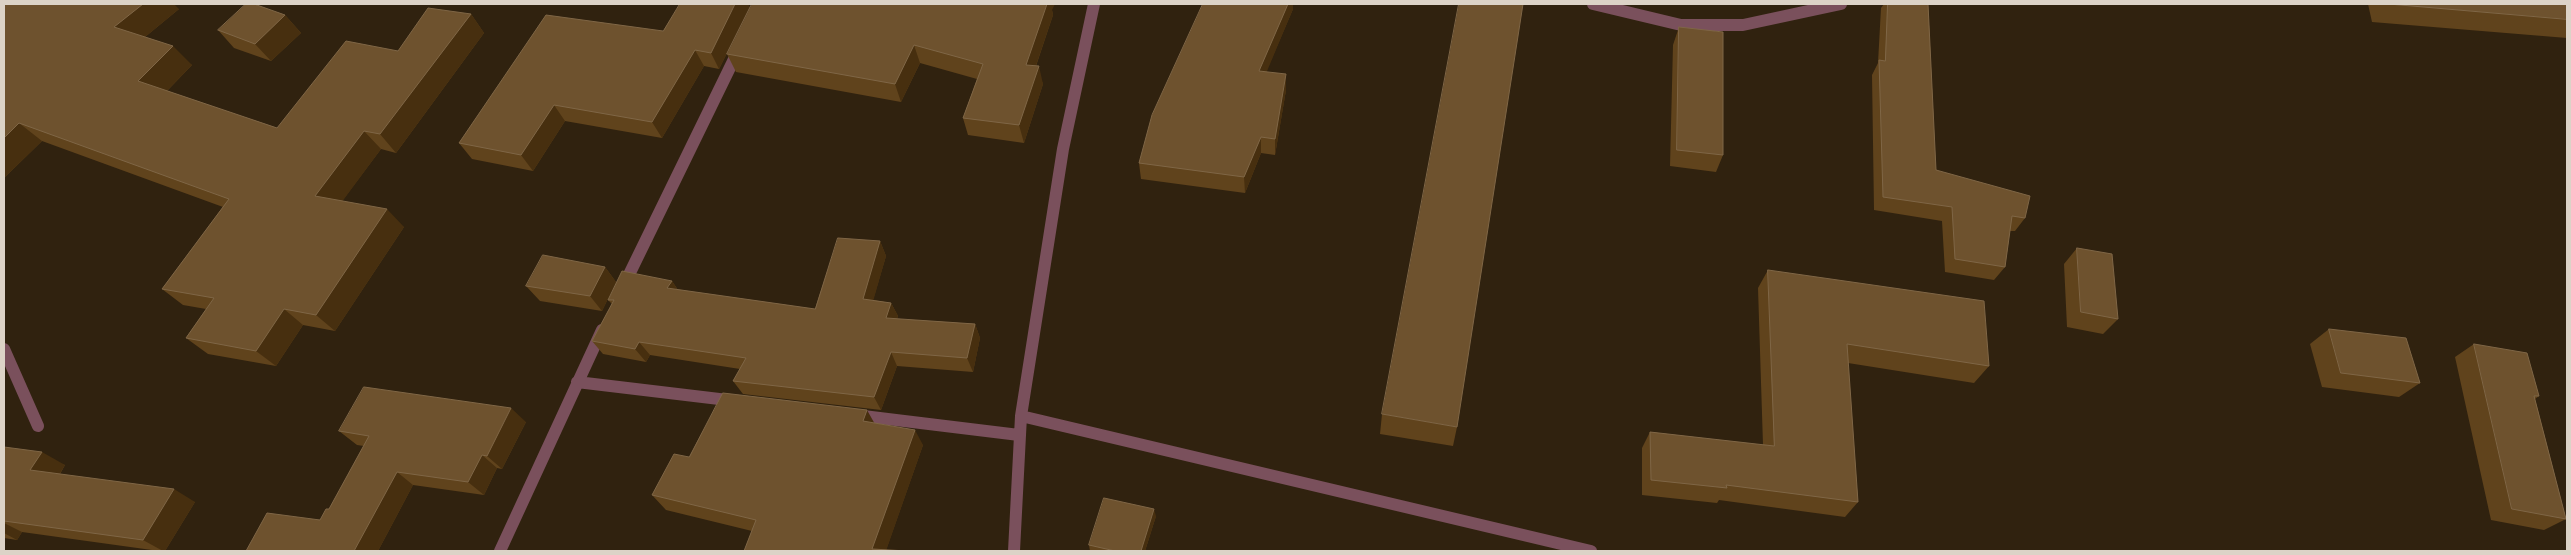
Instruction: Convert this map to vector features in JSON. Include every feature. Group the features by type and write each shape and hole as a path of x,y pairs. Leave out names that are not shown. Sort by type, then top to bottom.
{"street":[{"path":"1014,551 1021,416 1063,149 1094,4"},
{"path":"1593,4 1681,25 1734,26 1743,26 1841,4"},
{"path":"615,302 743,39"},
{"path":"500,551 607,320"},
{"path":"4,350 38,426"},
{"path":"577,382 754,403"},
{"path":"842,414 1019,435"},
{"path":"1021,416 1591,551"}],"building":[{"path":"4,4 143,4 114,27 173,46 138,81 277,128 346,41 398,51 428,8 471,14 380,134 364,131 315,196 387,209 316,315 284,309 256,351 186,338 214,298 162,289 229,199 19,123 4,138"},
{"path":"246,4 254,4 285,15 255,44 218,30"},
{"path":"680,4 735,4 711,53 695,50 652,122 554,105 521,155 459,143 546,15 663,31"},
{"path":"752,4 1047,4 1026,65 1039,66 1019,125 963,118 983,64 914,45 895,84 727,54"},
{"path":"1203,4 1288,4 1259,71 1286,74 1275,139 1261,137 1244,177 1139,163 1152,115"},
{"path":"1459,4 1523,4 1457,427 1382,414"},
{"path":"1888,4 1928,4 1936,170 2030,196 2025,218 2012,216 2005,267 1955,259 1952,207 1883,197 1879,60 1885,61"},
{"path":"2389,4 2567,4 2567,19"},
{"path":"1679,27 1723,32 1723,155 1677,150"},
{"path":"838,238 880,241 863,299 891,303 886,318 975,324 967,358 891,352 874,397 733,381 746,358 639,342 635,349 592,341 614,300 608,300 622,271 672,281 667,288 815,309"},
{"path":"2077,248 2112,254 2118,319 2081,312"},
{"path":"543,255 605,267 590,296 526,286"},
{"path":"1768,270 1984,301 1989,366 1847,344 1858,502 1726,485 1727,488 1651,480 1650,432 1774,446"},
{"path":"2329,329 2406,338 2420,383 2341,373"},
{"path":"2474,344 2527,353 2539,396 2534,396 2566,519 2512,509"},
{"path":"364,387 511,408 487,456 482,455 468,482 397,472 354,551 246,551 267,513 320,520 326,509 329,509 369,436 339,431"},
{"path":"723,393 867,410 863,421 915,430 872,549 907,551 744,551 756,520 652,495 674,454 689,457"},
{"path":"4,447 42,452 30,470 174,489 143,540 4,521"},
{"path":"1104,498 1154,509 1141,551 1115,551 1089,545"}]}
